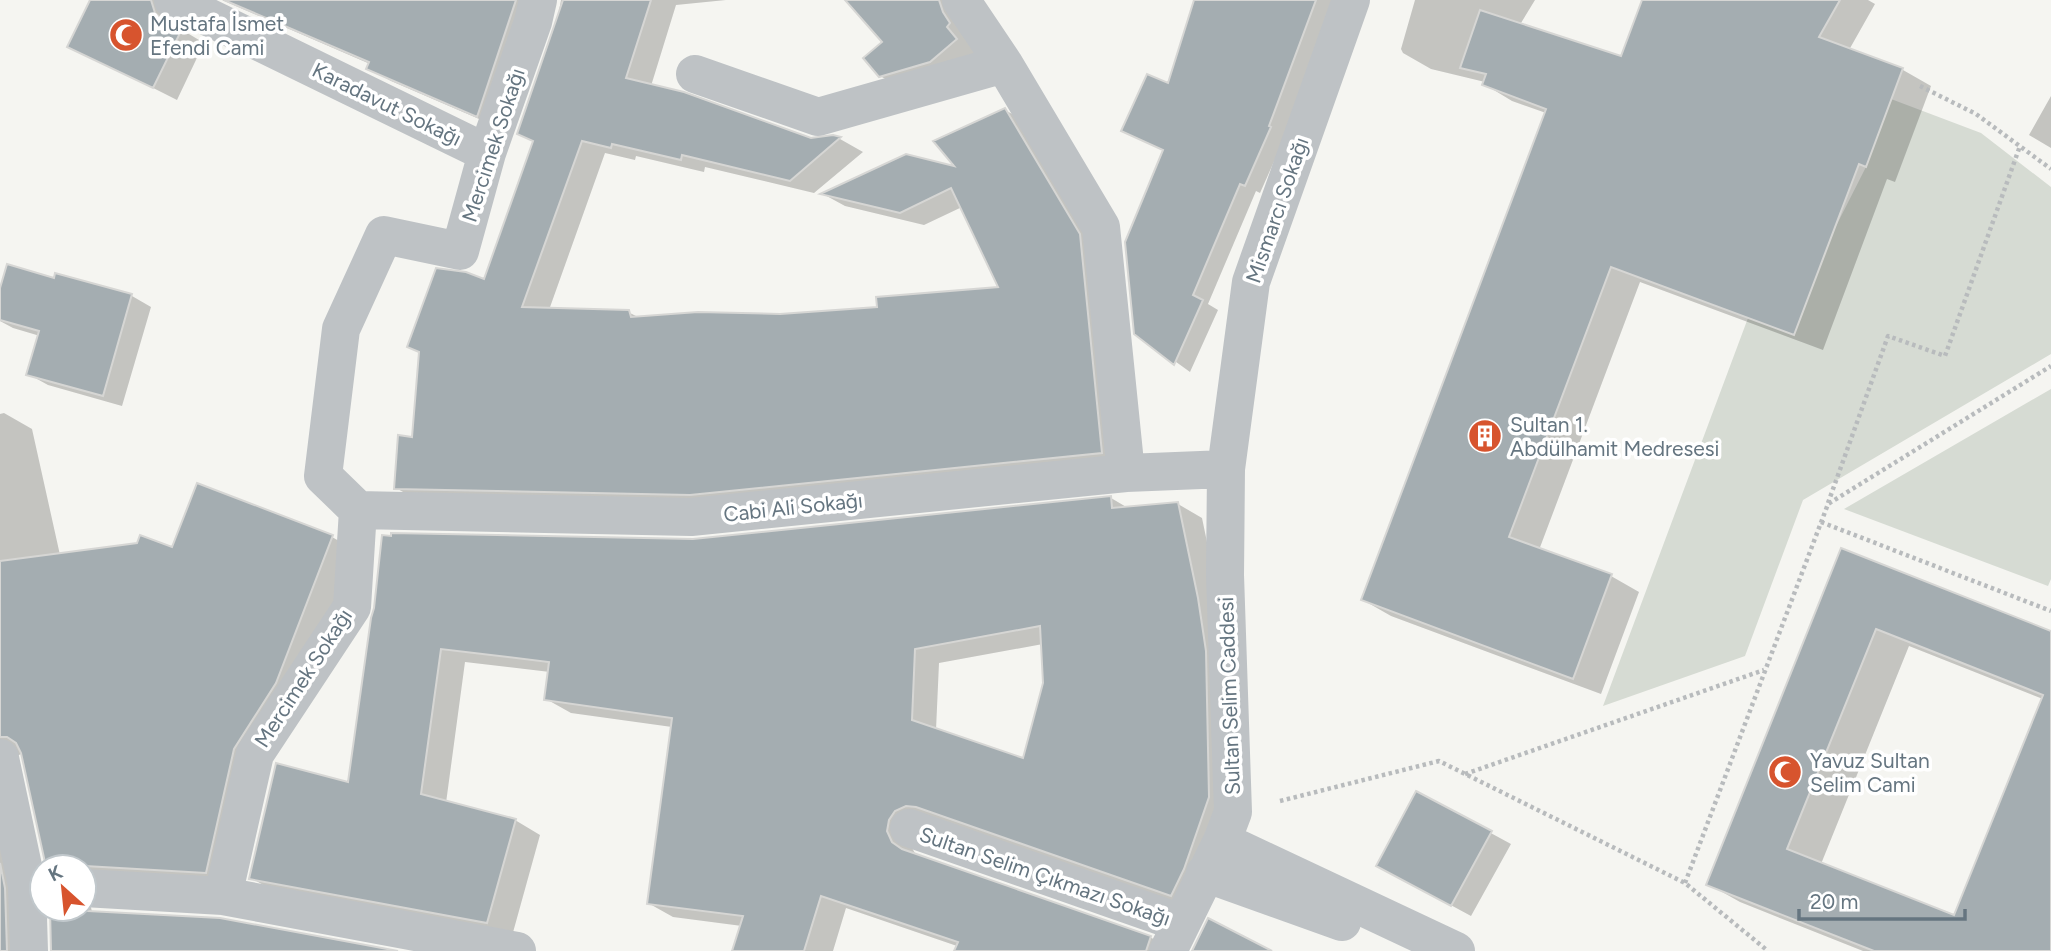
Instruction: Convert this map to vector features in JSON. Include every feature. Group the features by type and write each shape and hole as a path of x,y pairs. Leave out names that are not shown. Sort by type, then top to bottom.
{"street":[{"name":"Karadavut Sokağı","path":"173,0 488,153"},
{"name":"Mercimek Sokağı","path":"223,896 255,754 352,607 358,510 323,476 341,329 384,235 460,251 488,153 538,0"},
{"path":"961,0 1004,64 1101,227 1126,472"},
{"name":"Mismarcı Sokağı","path":"1227,469 1251,282 1351,0"},
{"path":"695,74 817,117 1004,64"},
{"name":"Cabi Ali Sokağı","path":"358,510 691,517 1126,472 1227,469"},
{"name":"Sultan Selim Caddesi","path":"1174,937 1220,842 1227,469"},
{"path":"0,758 28,863"},
{"name":"Sultan Selim Çıkmazı Sokağı","path":"909,828 1174,937"},
{"path":"1220,842 1425,951"},
{"path":"1220,842 1456,951"},
{"path":"98,889 223,896 517,951"},
{"path":"29,951 31,923"}],"path":[{"path":"1920,86 1976,114 2051,169"},
{"path":"1685,883 1828,504 1888,336 1945,356 2020,146"},
{"path":"1828,504 2051,366"},
{"path":"1821,522 2051,611"},
{"path":"1465,774 1765,669"},
{"path":"1220,842 1439,761 1685,883 1768,951"}],"shaded area":[{"path":"1891,99 1981,133 2051,187 2051,354 1803,500 1745,656 1603,706 1748,318 1794,335 1834,230 1866,167"},
{"path":"2051,389 2051,579 2048,586 1844,509"}],"building":[{"name":"Mustafa İsmet Efendi Cami","path":"90,0 151,0 155,13 182,29 153,88 67,47"},
{"path":"224,0 516,0 477,117 366,69 369,62"},
{"path":"563,0 651,0 626,78 684,92 811,138 833,135 841,137 790,181 682,155 681,160 612,144 611,148 582,141 522,307 629,310 631,317 698,312 780,314 877,307 876,297 998,287 951,188 900,213 820,194 906,154 954,166 933,141 1005,108 1080,234 1102,453 690,495 394,489 398,435 412,437 419,352 407,347 436,268 466,272 484,279 533,141 517,134"},
{"path":"845,0 939,0 950,23 947,27 957,39 930,62 879,77 863,58 882,42"},
{"path":"1194,0 1316,0 1269,126 1271,127 1245,186 1240,184 1193,295 1203,300 1174,365 1134,334 1125,242 1163,150 1121,131 1147,74 1168,83"},
{"name":"Sultan 1. Abdülhamit Medresesi","path":"1642,0 1840,0 1819,37 1903,68 1866,167 1859,164 1794,335 1611,267 1509,537 1612,574 1573,679 1361,600 1546,109 1482,85 1486,74 1460,68 1480,10 1621,56"},
{"path":"7,264 54,278 55,273 132,294 103,396 26,375 39,331 0,320 0,288"},
{"path":"197,483 333,535 276,683 234,749 206,873 98,867 98,853 43,853 21,753 16,743 7,737 0,737 0,561 137,543 140,535 172,547"},
{"path":"1111,496 1112,508 1178,502 1206,651 1209,797 1184,869 1171,896 916,807 906,806 895,811 889,820 887,831 892,842 902,849 1151,936 1146,951 954,951 958,942 821,896 804,951 732,951 743,916 647,904 672,718 544,700 549,662 441,649 421,794 516,819 487,923 249,879 276,763 348,782 382,535 391,536 391,533 693,539","holes":["1040,626 1043,683 1023,758 912,720 915,649"]},
{"name":"Yavuz Sultan Selim Cami","path":"1841,548 2051,631 2051,951 1874,951 1706,885","holes":["1876,629 2043,695 1954,915 1787,849"]},
{"path":"1416,791 1492,831 1451,906 1376,866"},
{"path":"0,863 5,888 7,951 0,951"},
{"path":"98,912 220,918 398,951 51,951 50,923 98,923"},
{"path":"1208,918 1272,951 1192,951"}],"place":[{"name":"Mustafa İsmet Efendi Cami","path":"126,35"},
{"name":"Sultan 1. Abdülhamit Medresesi","path":"1485,436"},
{"name":"Yavuz Sultan Selim Cami","path":"1785,772"}]}
